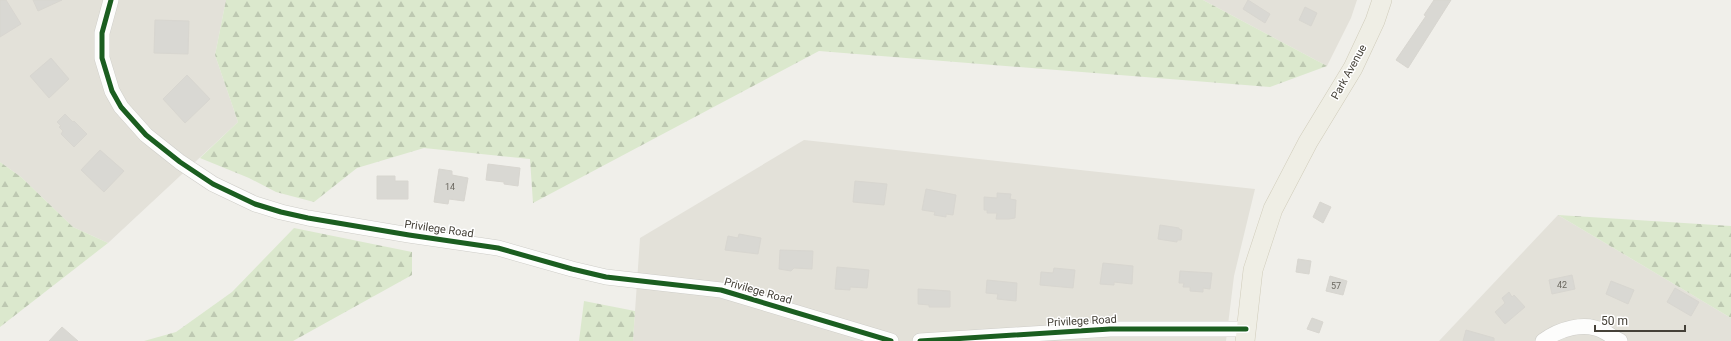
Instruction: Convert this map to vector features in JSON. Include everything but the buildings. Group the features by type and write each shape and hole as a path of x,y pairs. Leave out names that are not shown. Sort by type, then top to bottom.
{"main road":[{"name":"Park Avenue","path":"1245,335 1253,270 1273,209 1308,142 1353,68 1375,21 1382,0"}],"street":[{"name":"Privilege Road","path":"111,0 102,33 102,58 112,91 121,107 146,136 180,162 212,184 254,204 308,218 498,248 606,277 721,290 891,341"},
{"path":"1543,341 1565,330 1584,326 1602,330 1620,341"},
{"name":"Privilege Road","path":"920,341 1110,329 1245,335"}],"shaded area":[{"path":"0,0 226,0 215,55 238,122 108,243 73,227 21,177 0,162"},
{"path":"1203,0 1357,0 1351,18 1327,66"},
{"path":"804,140 1255,189 1234,276 1226,341 633,341 640,238"},
{"path":"1558,215 1731,318 1731,341 1439,341"}],"green space":[{"path":"226,0 1203,0 1327,66 1270,87 819,51 533,203 530,159 424,148 357,168 314,202 276,192 249,178 200,158 238,122 215,55"},
{"path":"0,162 21,177 73,227 108,243 0,327"},
{"path":"1558,215 1731,226 1731,318"},
{"path":"294,228 412,252 412,275 293,341 144,341 176,332 232,292"},
{"path":"584,301 635,311 633,341 579,341"}],"cycle path":[{"path":"111,0 102,33 102,58 112,91 121,107 146,135 180,162 213,184 255,204 308,218 498,248 606,277 721,290 891,341"},
{"path":"920,341 1110,329 1246,329"}]}
